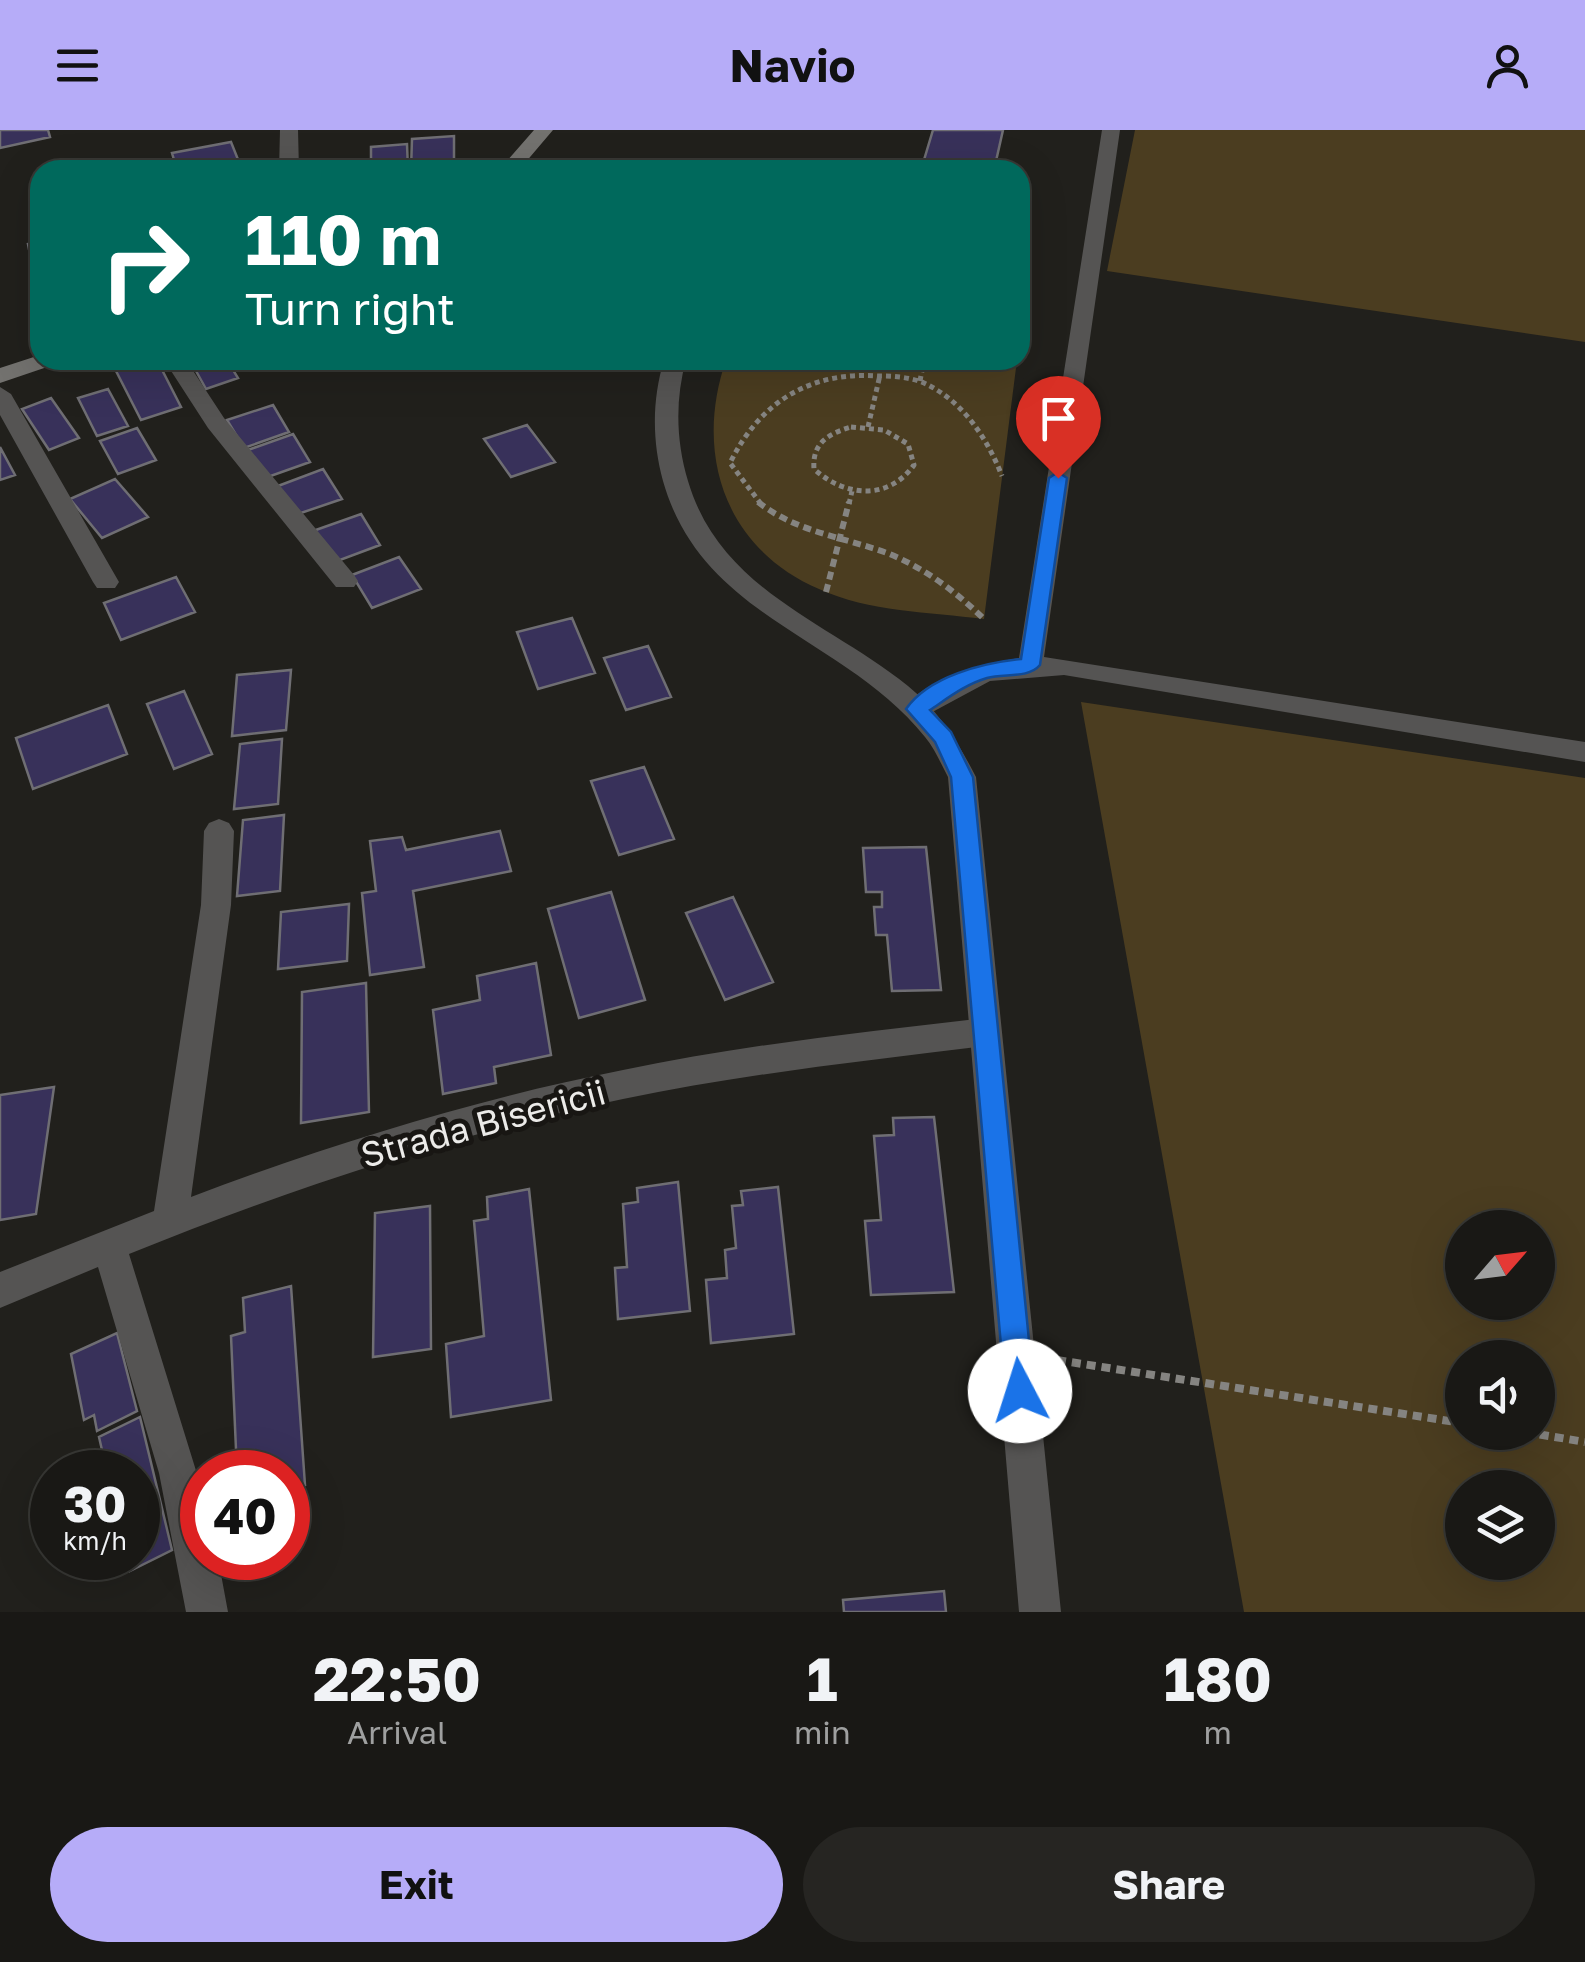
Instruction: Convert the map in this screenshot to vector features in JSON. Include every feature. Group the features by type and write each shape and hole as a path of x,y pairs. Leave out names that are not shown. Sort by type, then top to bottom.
{"main road":[{"path":"518,160 544,130"},
{"path":"0,376 30,365"}],"street":[{"path":"289,130 289,160"},
{"path":"181,370 202,405 345,581"},
{"path":"674,370 666,438 670,470 692,528 733,577 765,604 916,709 944,738 962,777 1040,1612"},
{"path":"0,394 106,582"},
{"path":"170,1222 216,904 219,831"},
{"name":"Strada Bisericii","path":"0,1290 260,1187 384,1147 576,1094 828,1050 986,1032"},
{"path":"109,1246 166,1435 202,1578 206,1612"}],"lane":[{"path":"1030,665 1110,130"},
{"path":"916,709 986,670 1030,665 1083,669 1585,752"}],"path":[{"path":"920,380 922,370"},
{"path":"984,619 952,587 914,565 796,526 766,510 745,492 730,463 740,437 765,408 796,389 837,373 880,375 920,380 955,402 978,428 1002,476"},
{"path":"868,427 880,375"},
{"path":"852,427 868,427 884,430 908,444 914,465 909,475 885,490 852,491 823,479 814,469 812,458 823,438 852,427"},
{"path":"826,592 852,491"},
{"path":"1016,1354 1445,1419"},
{"path":"1555,1437 1585,1442"}],"shaded area":[{"path":"1135,130 1585,130 1585,342 1107,271"},
{"path":"723,370 1016,370 984,619 858,602 819,589 786,571 760,549 739,523 725,494 716,463 717,395"},
{"path":"1081,702 1585,778 1585,1612 1244,1612"}],"building":[{"path":"0,130 48,130 50,137 0,148"},
{"path":"933,130 1003,130 996,160 924,160"},
{"path":"454,136 454,160 411,160 412,139"},
{"path":"231,142 238,160 174,160 172,153"},
{"path":"407,144 408,160 371,160 371,147"},
{"path":"116,370 162,370 181,407 141,420"},
{"path":"196,370 233,370 238,378 206,389"},
{"path":"108,389 128,426 97,436 78,398"},
{"path":"51,398 79,438 49,450 22,409"},
{"path":"273,405 289,432 244,448 227,420"},
{"path":"527,425 555,462 511,477 484,439"},
{"path":"137,428 156,460 118,474 100,441"},
{"path":"293,434 310,462 265,478 248,450"},
{"path":"0,447 15,475 0,480"},
{"path":"323,469 342,499 295,515 278,486"},
{"path":"115,479 148,517 102,538 70,499"},
{"path":"361,514 380,545 332,563 313,531"},
{"path":"399,557 421,589 372,608 352,575"},
{"path":"176,577 195,612 121,640 104,603"},
{"path":"572,618 595,673 538,689 517,632"},
{"path":"648,646 671,697 626,710 604,658"},
{"path":"291,670 286,730 232,736 237,675"},
{"path":"184,691 212,754 174,769 147,704"},
{"path":"108,705 127,754 33,789 16,738"},
{"path":"282,739 278,804 234,809 240,744"},
{"path":"644,767 674,839 619,855 591,781"},
{"path":"284,815 280,891 237,896 243,820"},
{"path":"500,831 511,871 413,891 424,967 370,975 362,893 376,891 370,841 402,837 406,850"},
{"path":"926,847 941,990 892,991 887,935 876,935 874,907 882,907 882,892 866,892 863,848"},
{"path":"611,892 645,1000 579,1018 548,909"},
{"path":"733,897 773,982 725,1000 686,913"},
{"path":"349,904 347,961 278,969 281,912"},
{"path":"536,963 551,1055 494,1067 496,1083 443,1094 433,1010 480,1000 477,976"},
{"path":"366,983 369,1112 301,1123 302,992"},
{"path":"54,1087 36,1214 0,1220 0,1095"},
{"path":"934,1117 954,1292 871,1295 865,1221 881,1220 874,1136 894,1135 893,1118"},
{"path":"678,1182 690,1311 618,1319 615,1268 627,1267 623,1204 638,1202 637,1188"},
{"path":"778,1187 794,1334 711,1343 706,1280 727,1278 725,1250 736,1248 732,1206 743,1205 741,1191"},
{"path":"529,1189 551,1400 451,1417 446,1344 484,1336 474,1221 488,1219 487,1197"},
{"path":"430,1206 431,1349 373,1357 375,1213"},
{"path":"291,1286 303,1450 236,1450 231,1336 245,1332 243,1298"},
{"path":"117,1333 137,1411 97,1431 94,1415 84,1420 71,1354"},
{"path":"140,1417 148,1450 102,1450 99,1437"},
{"path":"160,1500 172,1550 160,1556"},
{"path":"944,1591 946,1612 844,1612 843,1600"}],"route":[{"path":"1020,1391 962,777 944,738 916,709 986,670 1030,665 1058,478"}]}
